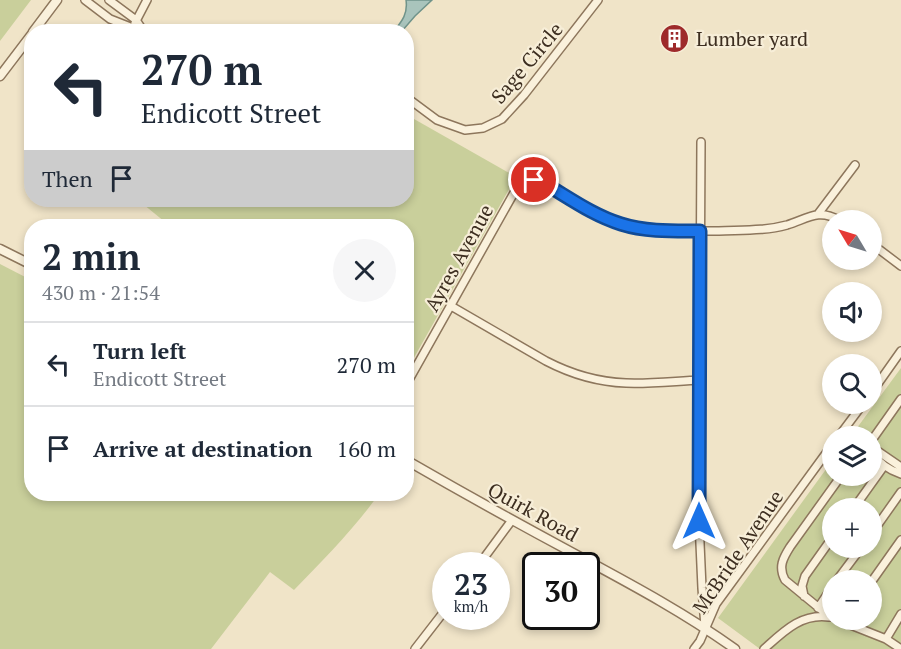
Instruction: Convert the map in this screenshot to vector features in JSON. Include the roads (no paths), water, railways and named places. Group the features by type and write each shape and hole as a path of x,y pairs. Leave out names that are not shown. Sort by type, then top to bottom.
{"street":[{"path":"39,24 57,0"},
{"path":"85,0 110,19 122,24"},
{"path":"109,0 138,24"},
{"path":"134,24 147,0"},
{"name":"Sage Circle","path":"414,103 437,120 465,130 483,128 502,119 598,0"},
{"path":"0,76 24,44"},
{"path":"701,142 699,521 705,627"},
{"path":"818,214 855,165"},
{"name":"Ayres Avenue","path":"414,371 515,191 527,181 542,182 590,211 620,224 649,229 700,231"},
{"path":"700,231 763,229 788,225 822,214"},
{"path":"0,249 24,260"},
{"path":"882,252 901,266"},
{"path":"452,306 546,362 591,379 628,383 700,380"},
{"path":"882,378 901,351"},
{"path":"882,426 901,399"},
{"path":"882,454 901,467"},
{"name":"McBride Avenue","path":"694,649 716,604 822,460"},
{"name":"Quirk Road","path":"414,465 641,589 705,627 735,649"},
{"path":"861,498 884,466 901,474"},
{"path":"822,610 785,580 781,564 783,557 834,486"},
{"path":"882,519 901,492"},
{"path":"488,552 512,520"},
{"path":"880,570 901,540"},
{"path":"804,596 802,586 805,576 822,552"},
{"path":"818,608 822,602"},
{"path":"885,639 901,614"},
{"path":"764,649 786,628 801,620 815,616 822,617"},
{"path":"415,649 432,627"},
{"path":"864,630 901,649"}],"water":[{"path":"406,0 432,0 408,24 399,24"}],"place":[{"name":"Lumber yard","path":"675,39"}]}
